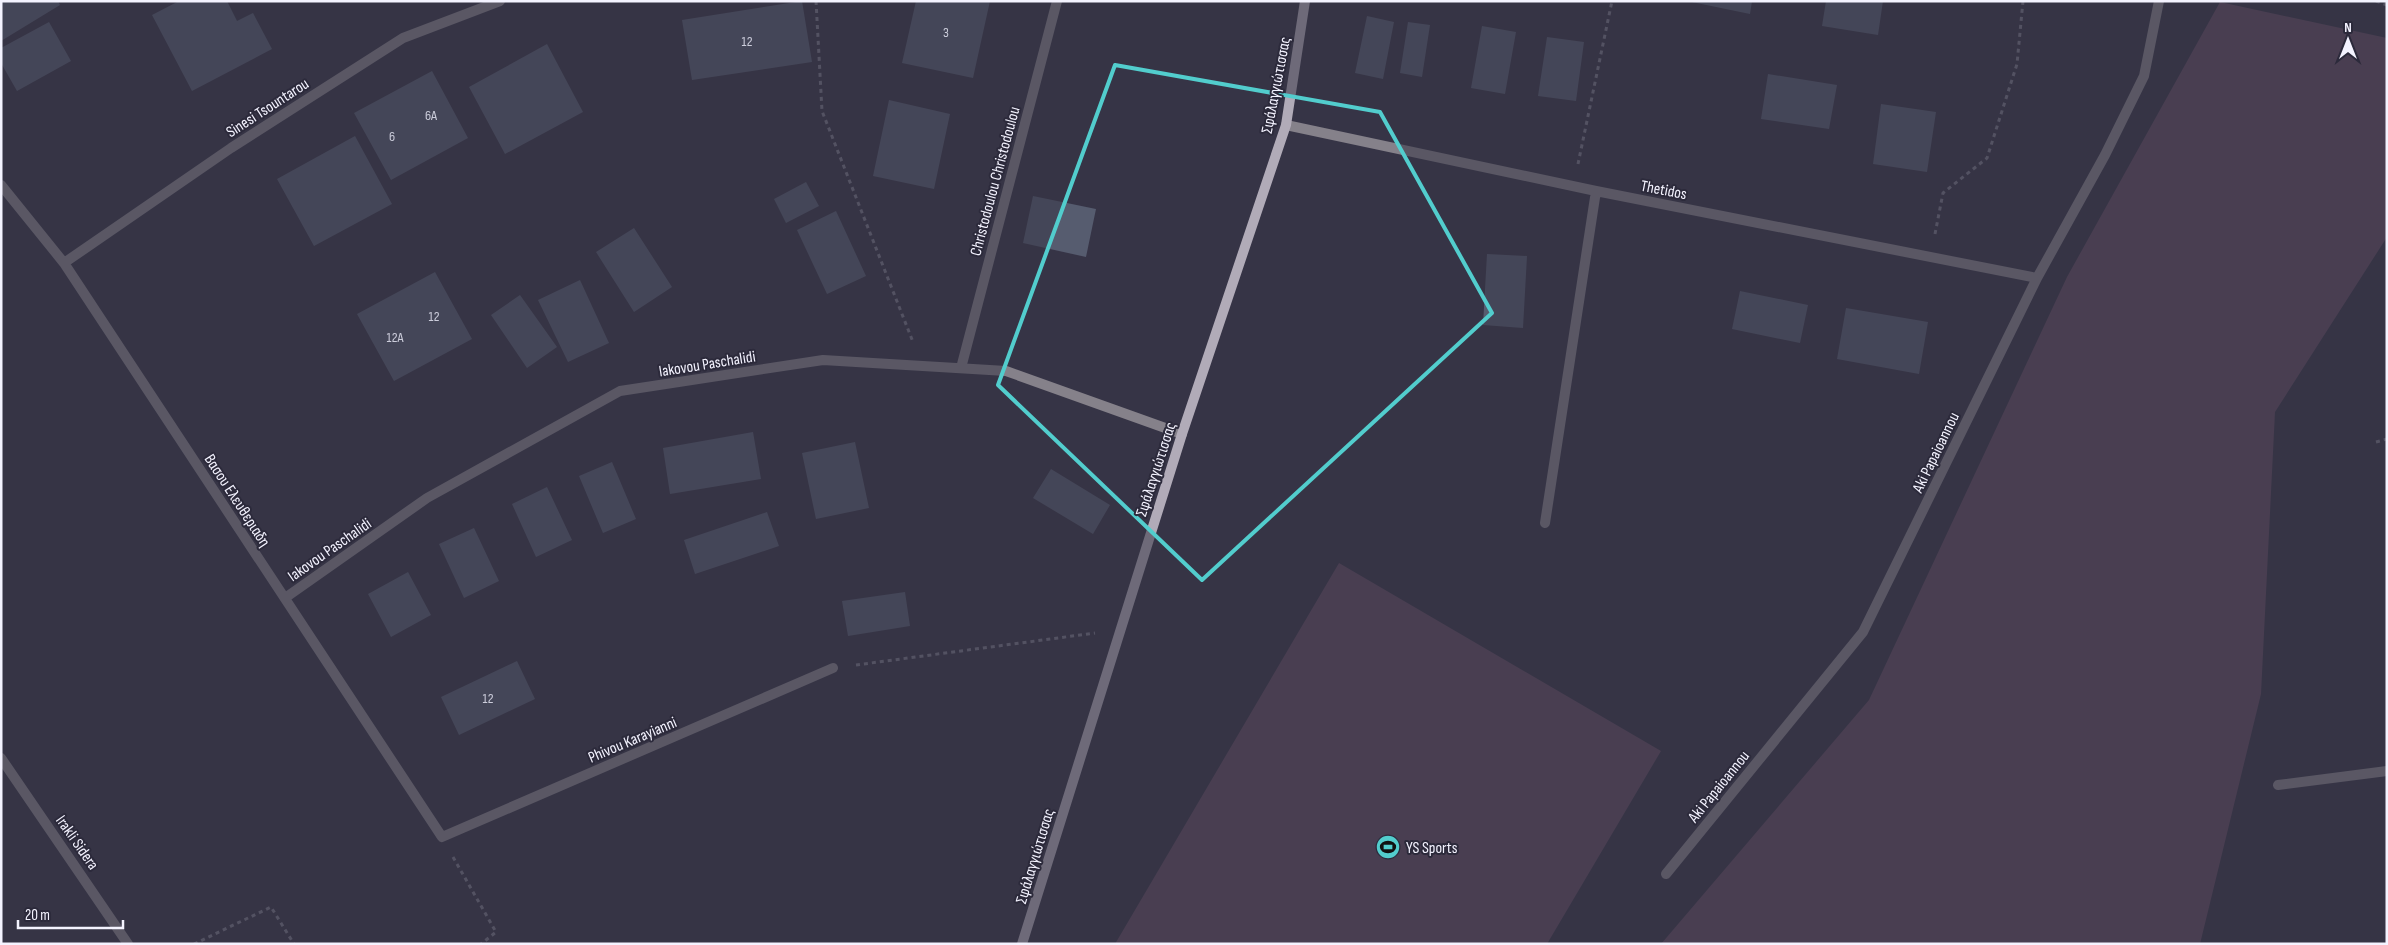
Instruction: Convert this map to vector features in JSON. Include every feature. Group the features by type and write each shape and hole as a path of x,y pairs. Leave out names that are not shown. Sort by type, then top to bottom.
{"street":[{"name":"Sinesi Tsountarou","path":"64,263 231,148 403,38 500,1"},
{"name":"Christodoulou Christodoulou","path":"961,368 1057,1"},
{"name":"Σφάλαγγιώτισσας","path":"1022,944 1182,434 1286,125 1305,1"},
{"name":"Aki Papaioannou","path":"1666,874 1863,632 2037,278 2105,155 2144,76 2158,1"},
{"name":"Thetidos","path":"1286,125 1596,192 2037,278"},
{"name":"Βασου Ελευθεριαδη","path":"1,185 64,263 442,837"},
{"path":"1545,523 1596,192"},
{"name":"Iakovou Paschalidi","path":"285,598 426,498 620,391 823,360 1006,371 1182,434"},
{"name":"Phivou Karayianni","path":"442,837 833,668"},
{"name":"Irakli Sidera","path":"1,758 128,944"},
{"path":"2278,784 2387,771"}],"path":[{"path":"816,1 822,111 922,366"},
{"path":"1574,187 1612,1"},
{"path":"1930,257 1943,193 1987,158 2016,64 2023,1"},
{"path":"2376,1 2387,5"},
{"path":"2376,442 2387,440"},
{"path":"833,668 1121,629"},
{"path":"442,837 496,932 481,944"},
{"path":"194,944 271,907 294,944"}],"highlighted area":[{"path":"1115,65 1380,112 1492,313 1202,580 998,385"}],"shaded area":[{"path":"2220,2 2387,38 2387,237 2275,412 2261,694 2200,944 1661,944 1869,700 2067,277"},
{"name":"YS Sports","path":"1339,563 1661,751 1547,944 1115,944"}],"building":[{"path":"1,1 58,1 60,5 1,41"},
{"path":"179,1 227,1 237,21 253,13 272,49 192,91 152,15"},
{"path":"802,1 812,62 692,80 682,20"},
{"path":"916,1 990,1 973,78 902,63"},
{"path":"1687,1 1752,1 1750,14"},
{"path":"1826,1 1883,1 1878,35 1822,26"},
{"path":"1367,16 1394,22 1383,79 1355,73"},
{"path":"49,22 71,61 17,91 1,63 1,48"},
{"path":"1408,22 1430,25 1422,77 1400,73"},
{"path":"1482,26 1516,32 1505,94 1471,88"},
{"path":"1547,37 1584,42 1576,101 1538,96"},
{"path":"547,44 583,112 505,154 469,87"},
{"path":"432,71 468,138 391,180 354,113"},
{"path":"1768,74 1837,85 1829,129 1761,119"},
{"path":"889,100 950,114 934,189 873,176"},
{"path":"1881,104 1936,112 1927,172 1873,164"},
{"path":"355,136 392,204 314,246 277,179"},
{"path":"806,182 819,206 786,223 774,199"},
{"path":"1033,196 1096,209 1086,257 1023,243"},
{"path":"836,211 866,276 827,294 797,230"},
{"path":"634,228 672,287 634,312 596,252"},
{"path":"1487,254 1527,256 1523,328 1483,325"},
{"path":"435,272 472,339 394,381 357,314"},
{"path":"580,280 609,343 568,362 538,300"},
{"path":"1740,291 1808,305 1800,343 1732,329"},
{"path":"520,295 557,347 527,368 491,315"},
{"path":"1846,308 1928,322 1919,374 1837,359"},
{"path":"753,432 761,479 670,494 663,448"},
{"path":"855,442 869,508 816,519 802,453"},
{"path":"612,462 636,519 603,533 579,476"},
{"path":"1051,469 1110,505 1093,534 1033,498"},
{"path":"547,487 572,540 536,557 512,504"},
{"path":"767,512 779,546 695,574 684,540"},
{"path":"474,528 499,581 464,598 439,544"},
{"path":"408,572 431,615 391,637 368,594"},
{"path":"905,592 910,626 848,636 842,601"},
{"path":"517,661 535,699 459,735 441,697"}],"place":[{"name":"YS Sports","path":"1388,847"}]}
